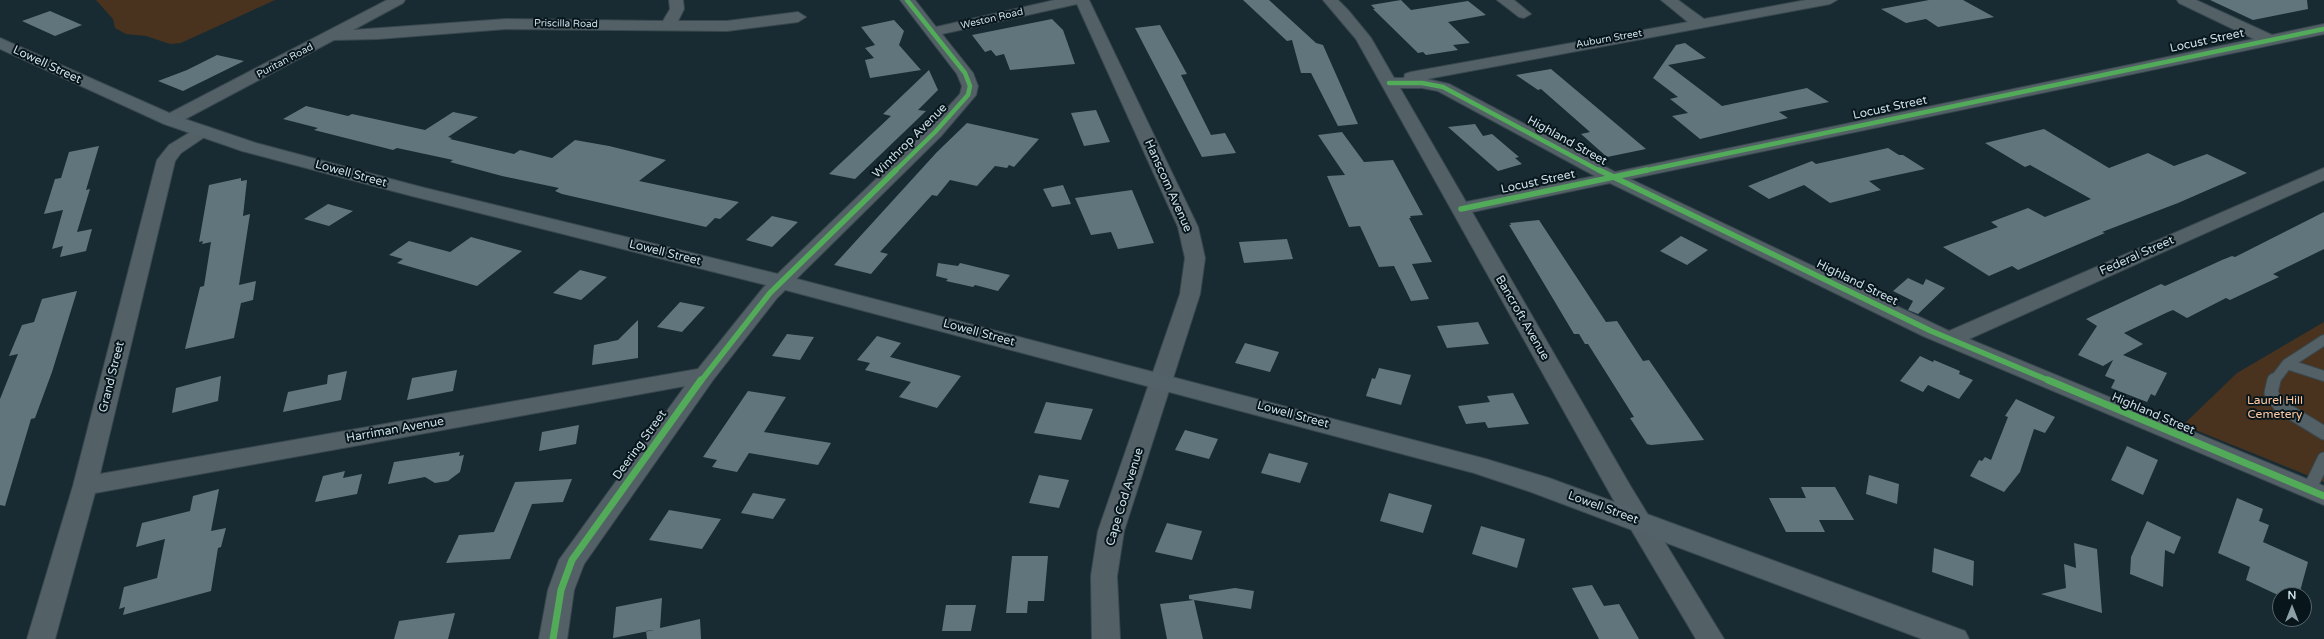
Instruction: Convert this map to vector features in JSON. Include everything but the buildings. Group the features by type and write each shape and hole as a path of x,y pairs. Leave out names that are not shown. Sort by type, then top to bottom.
{"main road":[{"name":"Lowell Street","path":"0,43 170,120 203,132 293,159 415,191 782,282 1162,381 1477,466 1540,485 1954,639"}],"street":[{"name":"Puritan Road","path":"170,120 398,0"},
{"path":"668,25 677,9 676,0"},
{"name":"Winthrop Avenue","path":"782,282 966,98 970,86 967,76 907,0"},
{"name":"Weston Road","path":"933,32 1075,0"},
{"name":"Hanscom Avenue","path":"1082,0 1188,227 1194,248 1195,268 1190,294 1167,358 1162,381"},
{"name":"Bancroft Avenue","path":"1330,0 1356,29 1389,83 1639,521 1710,639"},
{"path":"1504,0 1524,14"},
{"path":"1668,0 1700,23"},
{"name":"Auburn Street","path":"1389,83 1426,73 1830,0"},
{"path":"2184,0 2267,39"},
{"name":"Priscilla Road","path":"334,35 378,34 498,24 727,26 798,17"},
{"name":"Locust Street","path":"1461,210 2267,39 2324,29"},
{"name":"Highland Street","path":"1389,83 1422,83 1444,87 1613,178 1949,339 2316,493"},
{"name":"Grand Street","path":"41,639 85,486 166,160 174,149 203,132"},
{"name":"Federal Street","path":"1949,339 2324,173"},
{"name":"Deering Street","path":"553,639 563,580 575,555 705,375 762,302 782,282"},
{"name":"Harriman Avenue","path":"85,486 705,375"},
{"name":"Cape Cod Avenue","path":"1106,639 1104,576 1111,531 1162,381"}],"lane":[{"path":"2324,340 2287,364 2274,379 2271,393 2280,406 2324,433"},
{"path":"2287,364 2324,376"},
{"path":"2316,493 2324,458"}],"green space":[{"path":"96,0 275,0 181,43 170,44 146,36 126,34 115,28 113,19"},
{"name":"Laurel Hill Cemetery","path":"2324,322 2324,482 2183,425 2237,373"}],"cycle path":[{"path":"553,639 561,590 572,560 705,375 770,293 935,132 968,95 970,86 965,73 907,0"},
{"path":"1461,209 2324,29"},
{"path":"1389,83 1422,83 1443,87 1491,111 1613,178 1931,331 2324,496"}]}
